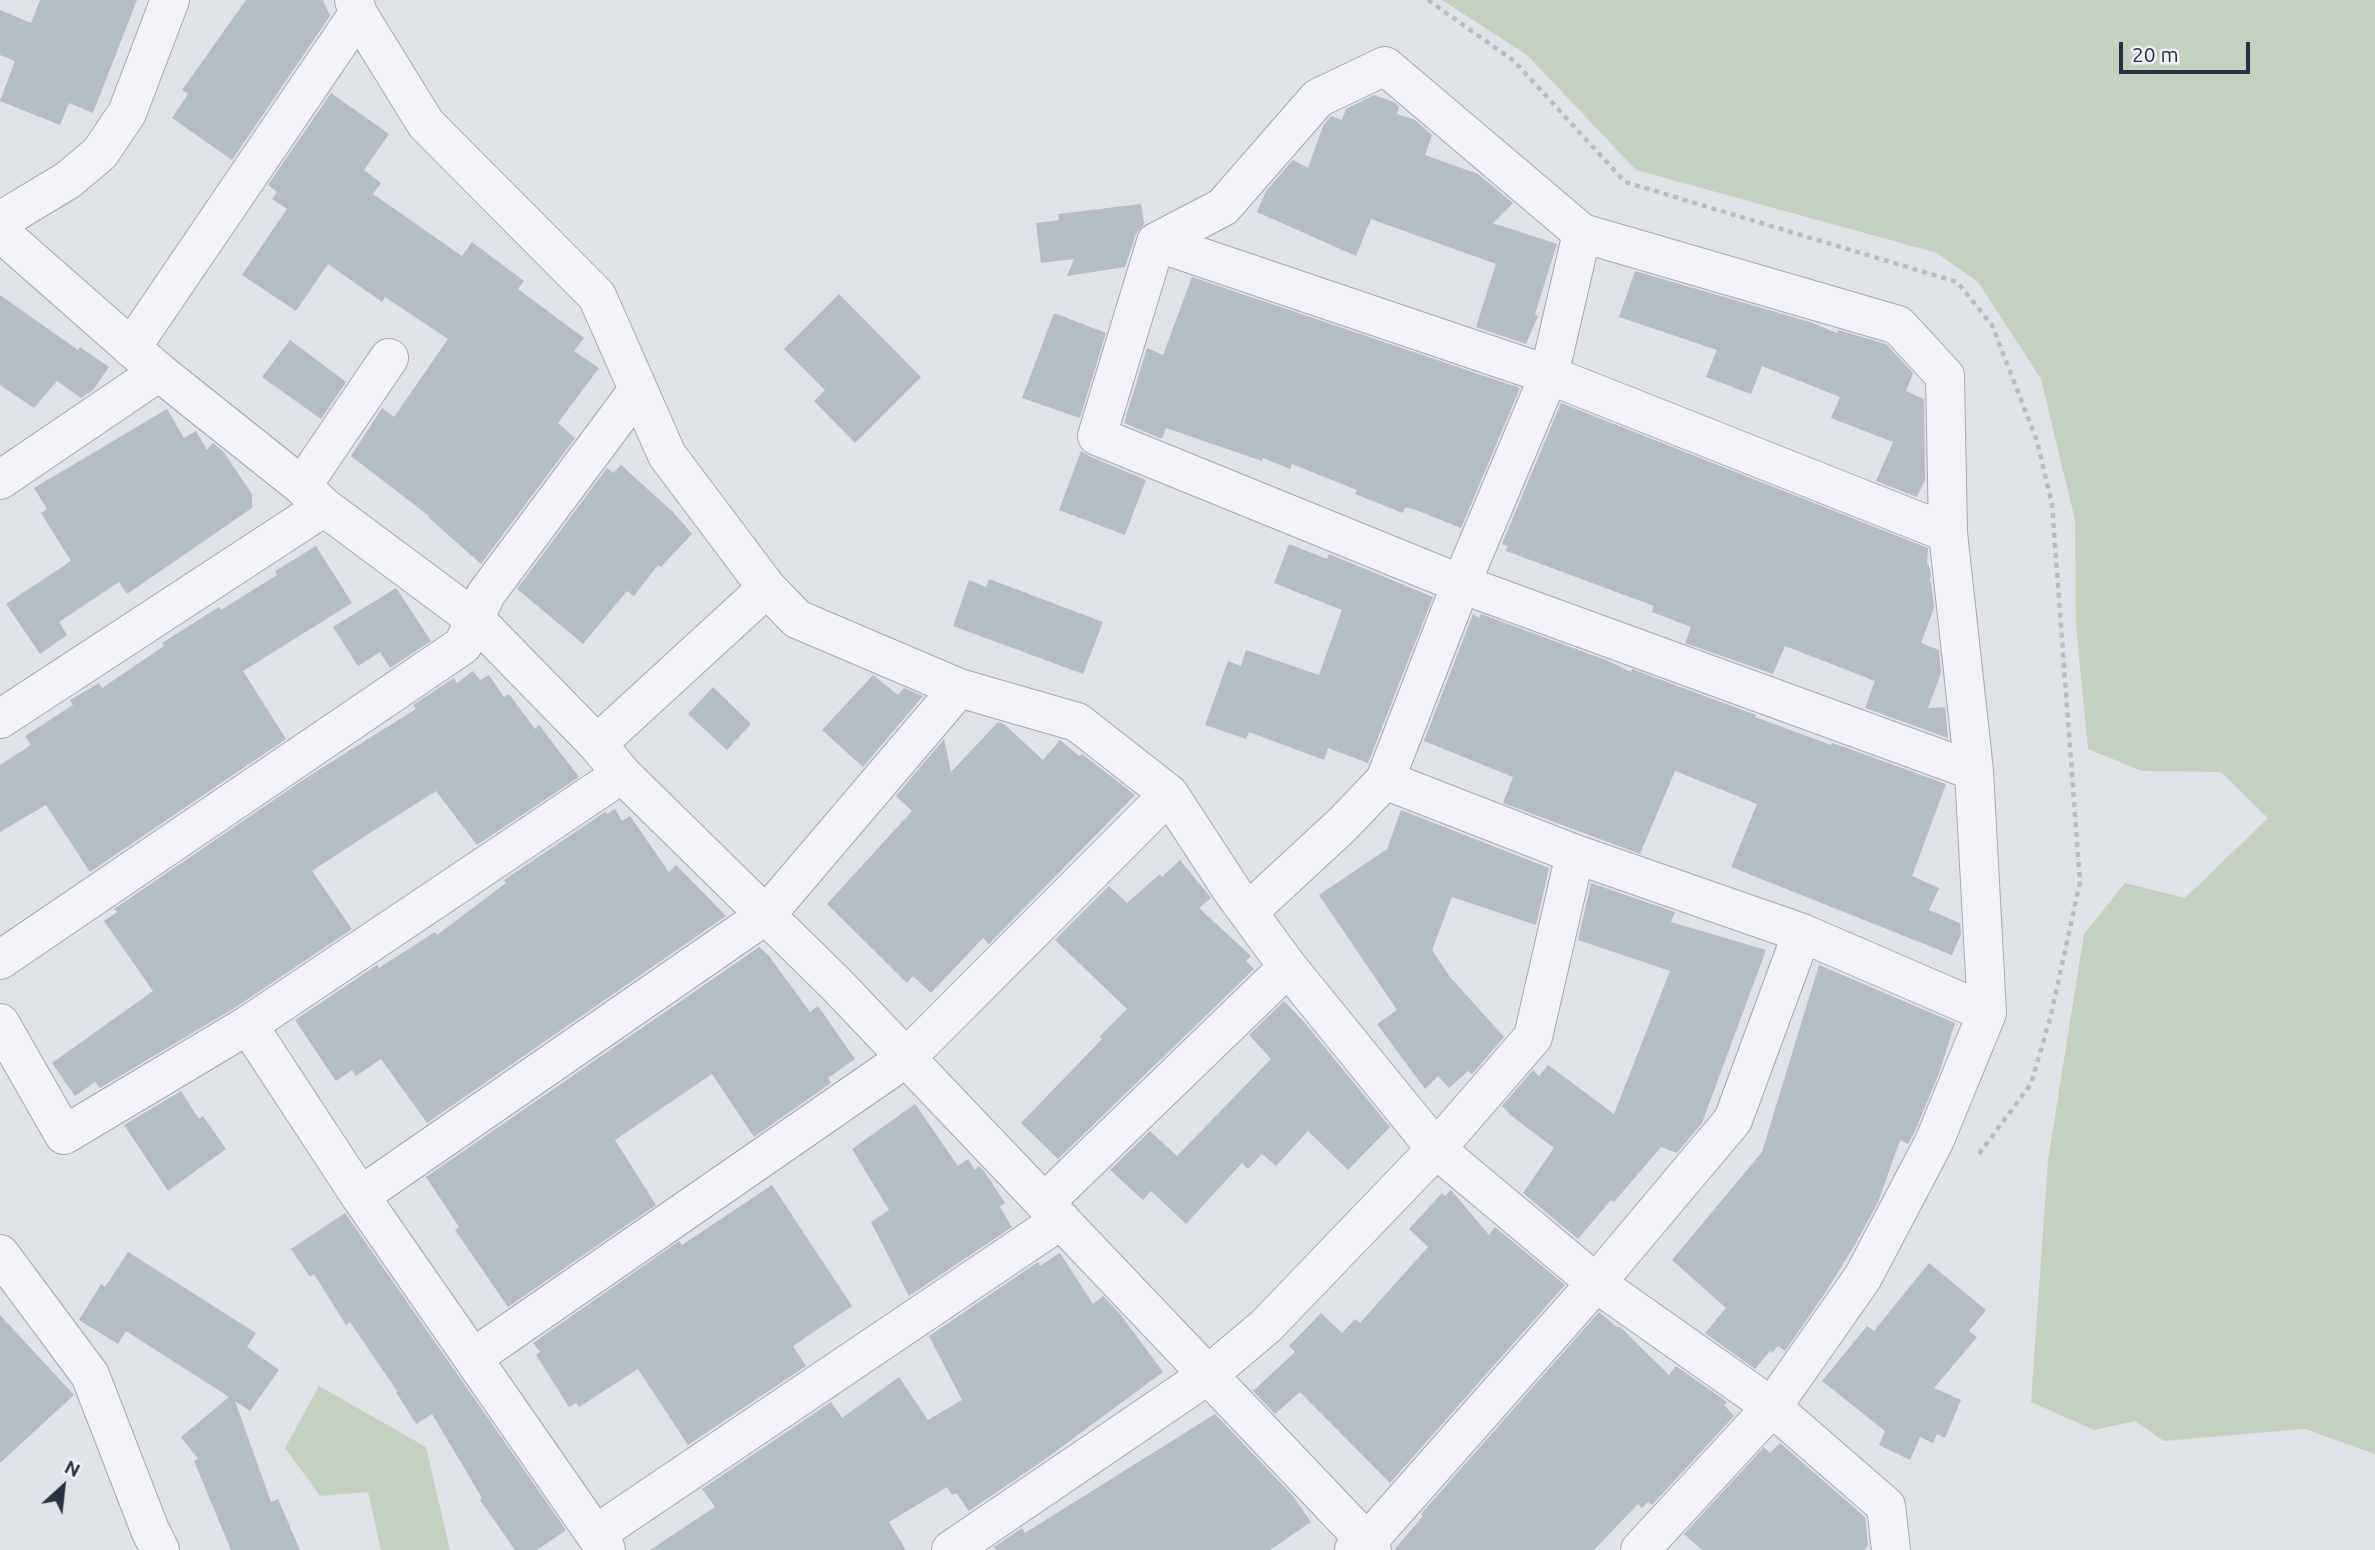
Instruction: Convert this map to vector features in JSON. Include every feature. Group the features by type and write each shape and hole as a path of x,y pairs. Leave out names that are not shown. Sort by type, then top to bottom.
{"street":[{"path":"0,221 68,180 100,153 127,113 170,0"},
{"path":"0,480 145,360 356,7 426,124 597,296 667,455 767,588 797,620 959,688 1077,722 1169,794 1288,967 1436,1149 1596,1283 1772,1407 1886,1506 1891,1550"},
{"path":"1640,1550 1772,1407 1863,1277 1934,1142 1987,1013 1974,771 1948,533 1945,376 1898,326 1583,233 1385,66 1318,99 1223,206 1156,242 1097,436 1461,584 1974,771"},
{"path":"0,232 145,360 313,496 476,620 597,744 621,774 837,985 1208,1375 1364,1547 1596,1283 1733,1120 1802,933"},
{"path":"1248,912 1343,824 1385,780 1461,584 1549,374 1583,233"},
{"path":"1156,242 1549,374 1948,533"},
{"path":"0,719 313,496 389,358"},
{"path":"0,960 463,645 486,594 639,390"},
{"path":"597,744 767,588"},
{"path":"360,1196 766,915 959,688"},
{"path":"0,1023 64,1135 248,1025 621,774"},
{"path":"1385,780 1575,854 1802,933 1987,1013"},
{"path":"474,1357 906,1058 1169,794"},
{"path":"951,1550 1208,1375 1266,1326 1436,1149 1533,1037 1575,854"},
{"path":"248,1025 360,1196 601,1542 1053,1212 1288,967"},
{"path":"0,1254 90,1375 160,1550"}],"path":[{"path":"1428,0 1514,61 1625,182 1957,282 1992,325 2037,441 2052,505 2080,882 2051,1015 2031,1084 1973,1162"}],"green space":[{"path":"1442,0 2375,0 2375,1454 2305,1429 2164,1441 2135,1421 2094,1430 2031,1402 2048,1160 2084,934 2125,883 2185,898 2268,818 2221,772 2142,771 2088,749 2076,625 2075,520 2041,379 1978,282 1937,253 1636,170 1527,55"},
{"path":"319,1386 426,1447 450,1550 381,1550 368,1492 320,1496 285,1448"}],"building":[{"path":"40,0 137,0 93,113 69,103 60,125 0,101 15,61 0,55 0,10 31,23"},
{"path":"246,0 323,0 330,16 232,160 172,118 188,94 182,90"},
{"path":"331,93 389,134 364,170 381,183 373,194 462,256 472,242 524,281 518,289 584,338 574,351 599,368 558,423 575,438 481,564 429,516 351,456 382,408 394,417 448,339 385,297 382,302 328,264 296,311 242,275 287,209 272,199 277,192 268,185"},
{"path":"1374,95 1394,102 1399,107 1397,114 1415,120 1432,135 1425,155 1478,174 1513,203 1493,223 1557,244 1535,314 1538,316 1526,344 1476,327 1496,264 1371,219 1356,256 1257,212 1266,191 1293,160 1308,168 1323,126 1331,116 1342,120 1346,109"},
{"path":"1141,204 1144,224 1136,234 1125,267 1067,276 1074,259 1041,263 1036,223 1059,220 1058,214"},
{"path":"1635,271 1810,322 1837,333 1838,330 1886,344 1913,373 1906,391 1924,399 1925,480 1917,497 1876,481 1893,442 1831,418 1840,397 1762,366 1751,394 1706,377 1717,350 1619,317"},
{"path":"1192,277 1520,388 1461,528 1405,507 1403,513 1355,494 1357,490 1292,464 1290,469 1263,458 1262,461 1166,428 1162,439 1124,423 1147,348 1163,355"},
{"path":"839,294 921,377 855,443 814,401 825,390 784,349"},
{"path":"0,295 78,350 80,347 109,367 93,390 81,398 57,381 34,408 0,385"},
{"path":"1054,313 1106,333 1080,418 1022,398"},
{"path":"290,340 346,382 321,419 262,377"},
{"path":"1561,403 1928,548 1927,564 1934,608 1921,643 1939,650 1941,673 1928,708 1945,707 1948,738 1865,708 1875,681 1785,646 1773,674 1685,643 1691,627 1652,612 1654,606 1506,551 1508,546 1502,544"},
{"path":"167,409 184,438 196,431 207,450 213,443 223,451 252,494 252,508 127,594 119,582 59,622 67,635 40,654 6,604 71,561 41,513 47,509 34,488"},
{"path":"1081,451 1146,480 1125,535 1059,510"},
{"path":"621,465 673,512 692,534 661,567 658,565 634,596 627,591 583,644 517,589 607,468 613,473"},
{"path":"1289,544 1327,559 1329,554 1433,597 1368,763 1328,748 1324,760 1249,732 1246,739 1205,725 1228,661 1241,666 1246,650 1319,675 1342,610 1274,583"},
{"path":"316,546 352,603 243,671 286,739 90,872 46,805 0,832 0,765 31,745 25,736 73,705 70,700 99,683 102,688 164,646 162,643 277,575 275,571"},
{"path":"989,579 1103,622 1083,674 953,626 969,580 986,587"},
{"path":"396,588 431,641 390,668 380,652 358,666 333,627"},
{"path":"1473,614 1479,618 1481,614 1606,660 1631,672 1632,669 1831,745 1832,743 1850,749 1946,784 1912,876 1939,888 1929,910 1960,923 1961,934 1952,955 1731,867 1757,804 1675,771 1640,854 1503,803 1513,777 1424,741"},
{"path":"473,671 480,680 489,675 504,697 509,694 535,729 539,725 579,777 477,845 436,791 312,871 352,929 236,1007 100,1088 95,1082 75,1096 52,1063 153,991 104,921 117,912 114,909 309,776 416,709 413,705 454,678 457,683"},
{"path":"873,675 898,695 904,688 923,696 863,767 822,730"},
{"path":"713,687 751,724 727,750 688,714"},
{"path":"998,722 1004,724 1043,760 1060,740 1135,795 989,944 983,938 931,993 913,976 907,983 827,904 912,811 896,796 944,739 951,772"},
{"path":"615,809 622,821 630,816 669,872 676,865 726,916 427,1123 381,1059 356,1076 352,1070 336,1081 295,1020 377,965 379,968 435,932 437,935 506,883 504,880 605,812 607,814"},
{"path":"1401,810 1549,868 1536,925 1452,897 1432,950 1450,977 1504,1037 1472,1074 1468,1071 1449,1088 1438,1076 1425,1089 1377,1024 1397,1010 1319,895 1387,849"},
{"path":"1180,860 1211,898 1199,908 1251,956 1246,961 1254,969 1058,1159 1021,1123 1102,1039 1099,1037 1127,1009 1055,940 1109,886 1127,903"},
{"path":"1591,883 1675,912 1671,922 1766,950 1702,1123 1677,1153 1661,1147 1578,1239 1523,1193 1554,1148 1502,1106 1533,1070 1539,1076 1548,1065 1614,1114 1670,971 1578,940"},
{"path":"759,947 769,956 810,1012 818,1006 855,1059 828,1078 831,1083 754,1137 712,1074 615,1140 656,1205 508,1307 455,1230 459,1227 426,1177"},
{"path":"1819,965 1955,1023 1939,1073 1914,1133 1908,1144 1900,1140 1878,1202 1856,1243 1785,1351 1778,1346 1772,1353 1770,1351 1755,1369 1705,1333 1726,1308 1672,1260 1762,1152"},
{"path":"1284,1001 1390,1127 1348,1170 1308,1131 1276,1166 1262,1154 1248,1169 1242,1163 1186,1224 1151,1191 1143,1200 1110,1170 1150,1131 1177,1156 1271,1059 1249,1035"},
{"path":"181,1091 199,1119 203,1116 226,1149 168,1191 124,1125"},
{"path":"915,1104 958,1166 968,1159 975,1170 979,1166 984,1171 1005,1203 1000,1207 1012,1227 909,1296 871,1222 889,1210 852,1149"},
{"path":"772,1185 852,1306 793,1346 806,1366 688,1445 638,1369 579,1407 576,1403 569,1407 536,1355 540,1352 533,1343 679,1241 682,1245"},
{"path":"1451,1190 1489,1235 1495,1227 1565,1285 1390,1483 1300,1392 1275,1414 1253,1391 1295,1352 1289,1346 1321,1313 1342,1333 1355,1319 1360,1323 1428,1247 1409,1229 1442,1193 1445,1196"},
{"path":"345,1213 566,1530 537,1550 515,1550 480,1500 482,1498 432,1414 416,1424 350,1322 346,1325 314,1274 310,1277 291,1249"},
{"path":"128,1252 256,1333 247,1347 279,1370 250,1411 235,1401 271,1502 278,1499 300,1550 231,1550 194,1461 198,1459 181,1437 229,1397 126,1331 118,1344 79,1320 101,1284 105,1287"},
{"path":"1060,1253 1093,1304 1103,1296 1120,1314 1163,1372 1044,1460 969,1511 956,1493 952,1495 947,1487 889,1522 906,1550 650,1550 715,1507 702,1489 831,1402 842,1418 899,1377 928,1420 962,1400 929,1336 1038,1262 1040,1266"},
{"path":"1929,1263 1986,1310 1969,1331 1977,1337 1934,1388 1961,1400 1945,1438 1937,1434 1933,1443 1920,1437 1910,1460 1879,1445 1885,1431 1822,1381 1867,1326 1874,1331"},
{"path":"1599,1312 1620,1327 1669,1375 1676,1366 1727,1402 1724,1405 1734,1416 1652,1505 1648,1502 1642,1508 1638,1504 1594,1550 1394,1550 1423,1516 1421,1514"},
{"path":"0,1315 74,1395 0,1463"},
{"path":"1215,1414 1293,1496 1311,1522 1270,1550 996,1550 994,1547 1022,1528 1025,1533"},
{"path":"1780,1443 1865,1517 1868,1545 1864,1550 1702,1550 1684,1534 1764,1447 1770,1453"}]}
